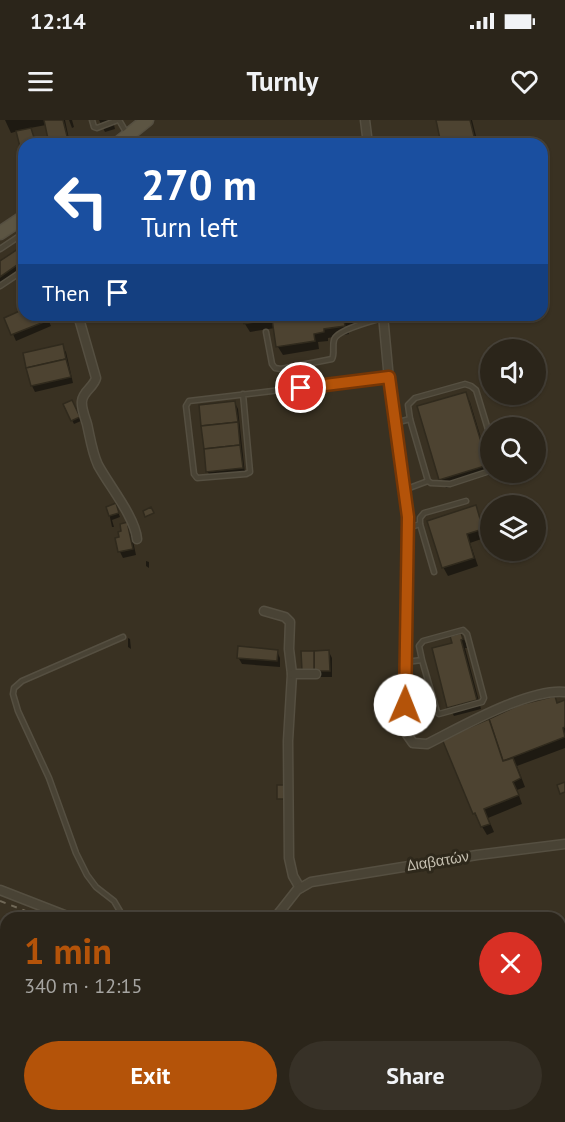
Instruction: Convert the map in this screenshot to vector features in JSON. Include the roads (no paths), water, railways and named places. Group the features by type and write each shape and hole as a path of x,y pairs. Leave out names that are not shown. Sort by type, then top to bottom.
{"street":[{"path":"124,138 147,120"},
{"path":"365,120 367,138"},
{"path":"0,233 18,221"},
{"path":"80,321 96,378 81,403 94,451 108,481 133,521 137,539"},
{"path":"383,321 408,528 405,724 409,739 418,744 427,744 528,697 565,692"},
{"path":"264,611 288,619 292,674 288,741 289,858 293,876 300,888 280,912"},
{"path":"292,674 316,674"},
{"name":"Διαβατών","path":"300,888 311,882 477,855 565,844"},
{"path":"0,890 57,912"}],"lane":[{"path":"92,120 94,127 97,128 118,120 128,135"},
{"path":"0,249 18,237"},
{"path":"0,286 18,274"},
{"path":"266,332 272,364 275,368 282,369 332,359 334,356 333,342 338,334 372,321"},
{"path":"243,394 250,472 197,478 194,474 187,403 193,400 243,394 389,377"},
{"path":"480,474 450,484 434,485 428,481 408,405 415,398 468,385 476,390 484,417"},
{"path":"394,423 410,419"},
{"path":"404,490 428,481"},
{"path":"435,572 420,518 424,513 466,501"},
{"path":"408,528 420,524"},
{"path":"461,630 465,631 483,696 482,702 440,714 437,712 422,660 421,643 461,630"},
{"path":"120,912 114,902 96,887 87,875 76,853 49,778 18,711 13,693 14,688 22,681 123,637"},
{"path":"406,662 422,660"}],"railway":[{"path":"0,901 28,912"}]}
